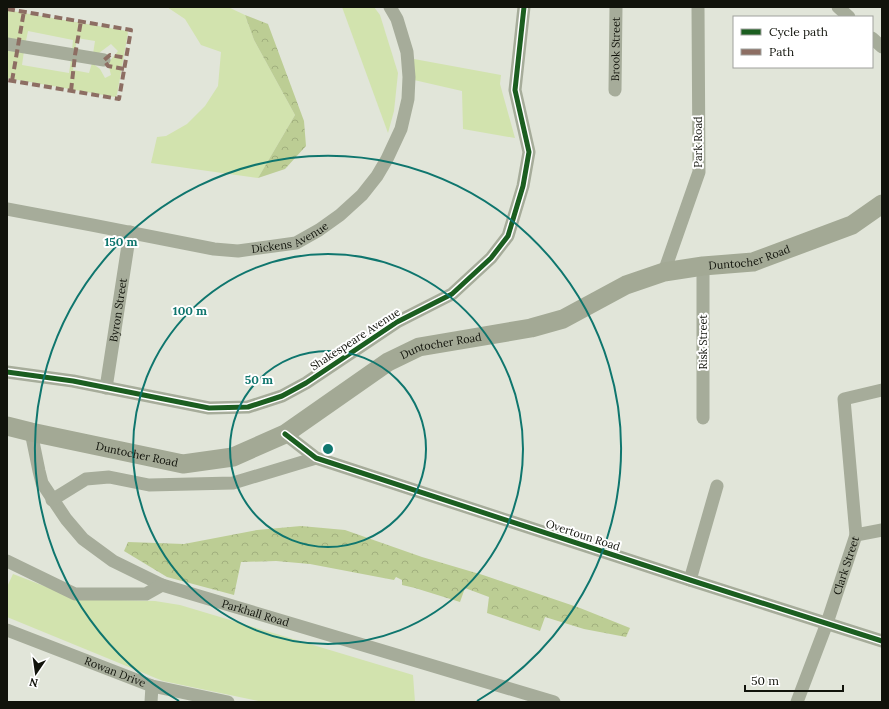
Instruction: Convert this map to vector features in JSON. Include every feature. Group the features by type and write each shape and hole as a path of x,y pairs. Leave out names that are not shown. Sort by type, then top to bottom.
{"main road":[{"name":"Duntocher Road","path":"7,426 183,464 233,457 285,434 388,362 419,348 531,328 563,319 626,285 664,272 703,266 753,262 852,226 882,204"}],"street":[{"name":"Dickens Avenue","path":"7,209 214,249 238,251 296,243 319,230 340,215 362,195 387,159 401,129 408,99 408,58 397,19 390,7"},
{"name":"Shakespeare Avenue","path":"7,372 73,381 209,408 248,407 282,396 306,383 397,322 452,294 491,258 508,236 523,186 529,152 514,90 524,7"},
{"name":"Brook Street","path":"615,90 616,7"},
{"name":"Park Road","path":"664,272 699,172 698,7"},
{"path":"838,7 848,16"},
{"path":"873,39 882,47"},
{"path":"7,44 104,60"},
{"name":"Byron Street","path":"106,388 130,232"},
{"name":"Risk Street","path":"703,266 703,418"},
{"name":"Clark Street","path":"797,702 827,623 856,535 844,399 882,390"},
{"name":"Parkhall Road","path":"31,432 42,483 52,500 83,539 113,562 162,585 554,702"},
{"name":"Overtoun Road","path":"285,434 316,458 882,641"},
{"path":"52,500 86,479 109,477 149,485 233,483 316,458"},
{"path":"690,580 717,486"},
{"path":"856,535 882,530"},
{"path":"7,560 75,594 146,594 162,585"},
{"name":"Rowan Drive","path":"7,630 152,686 228,702"},
{"path":"151,702 152,686"}],"green space":[{"path":"167,7 228,7 245,15 254,40 295,115 258,178 151,163 157,137 166,136 187,124 205,106 218,86 221,52 201,45 185,19"},
{"path":"342,7 374,7 380,15 398,73 394,111 388,133"},
{"path":"7,10 127,31 128,33 117,95 115,97 7,78 7,48 24,51 22,65 69,73 71,60 74,60 73,70 89,73 92,63 100,69 105,78 111,75 108,63 118,51 111,44 99,53 93,54 95,41 77,38 75,51 72,50 73,40 28,31 26,41 7,39"},
{"path":"245,15 268,24 304,121 306,146 285,169 258,178 295,115 254,40"},
{"path":"414,59 501,75 500,84 515,138 463,129 462,91 414,80"},
{"path":"301,526 345,530 422,557 483,575 580,608 630,628 626,637 584,629 545,617 540,631 487,613 489,597 465,588 460,602 402,585 402,580 396,577 394,580 310,564 276,561 241,562 234,595 167,577 124,551 128,542 184,544 257,530"},
{"path":"13,574 78,599 155,601 180,605 413,675 415,702 263,702 163,681 7,617 7,587"}],"marked path":[{"path":"7,9 131,30 119,99 7,80"},
{"path":"12,81 24,11"},
{"path":"71,91 81,21"},
{"path":"124,69 108,66 104,60 110,55 126,58"}],"cycle path":[{"path":"7,372 73,381 209,408 248,407 282,396 306,383 397,322 452,294 491,258 508,236 523,186 529,152 515,90 524,7"},
{"path":"285,434 316,458 882,641"}]}
